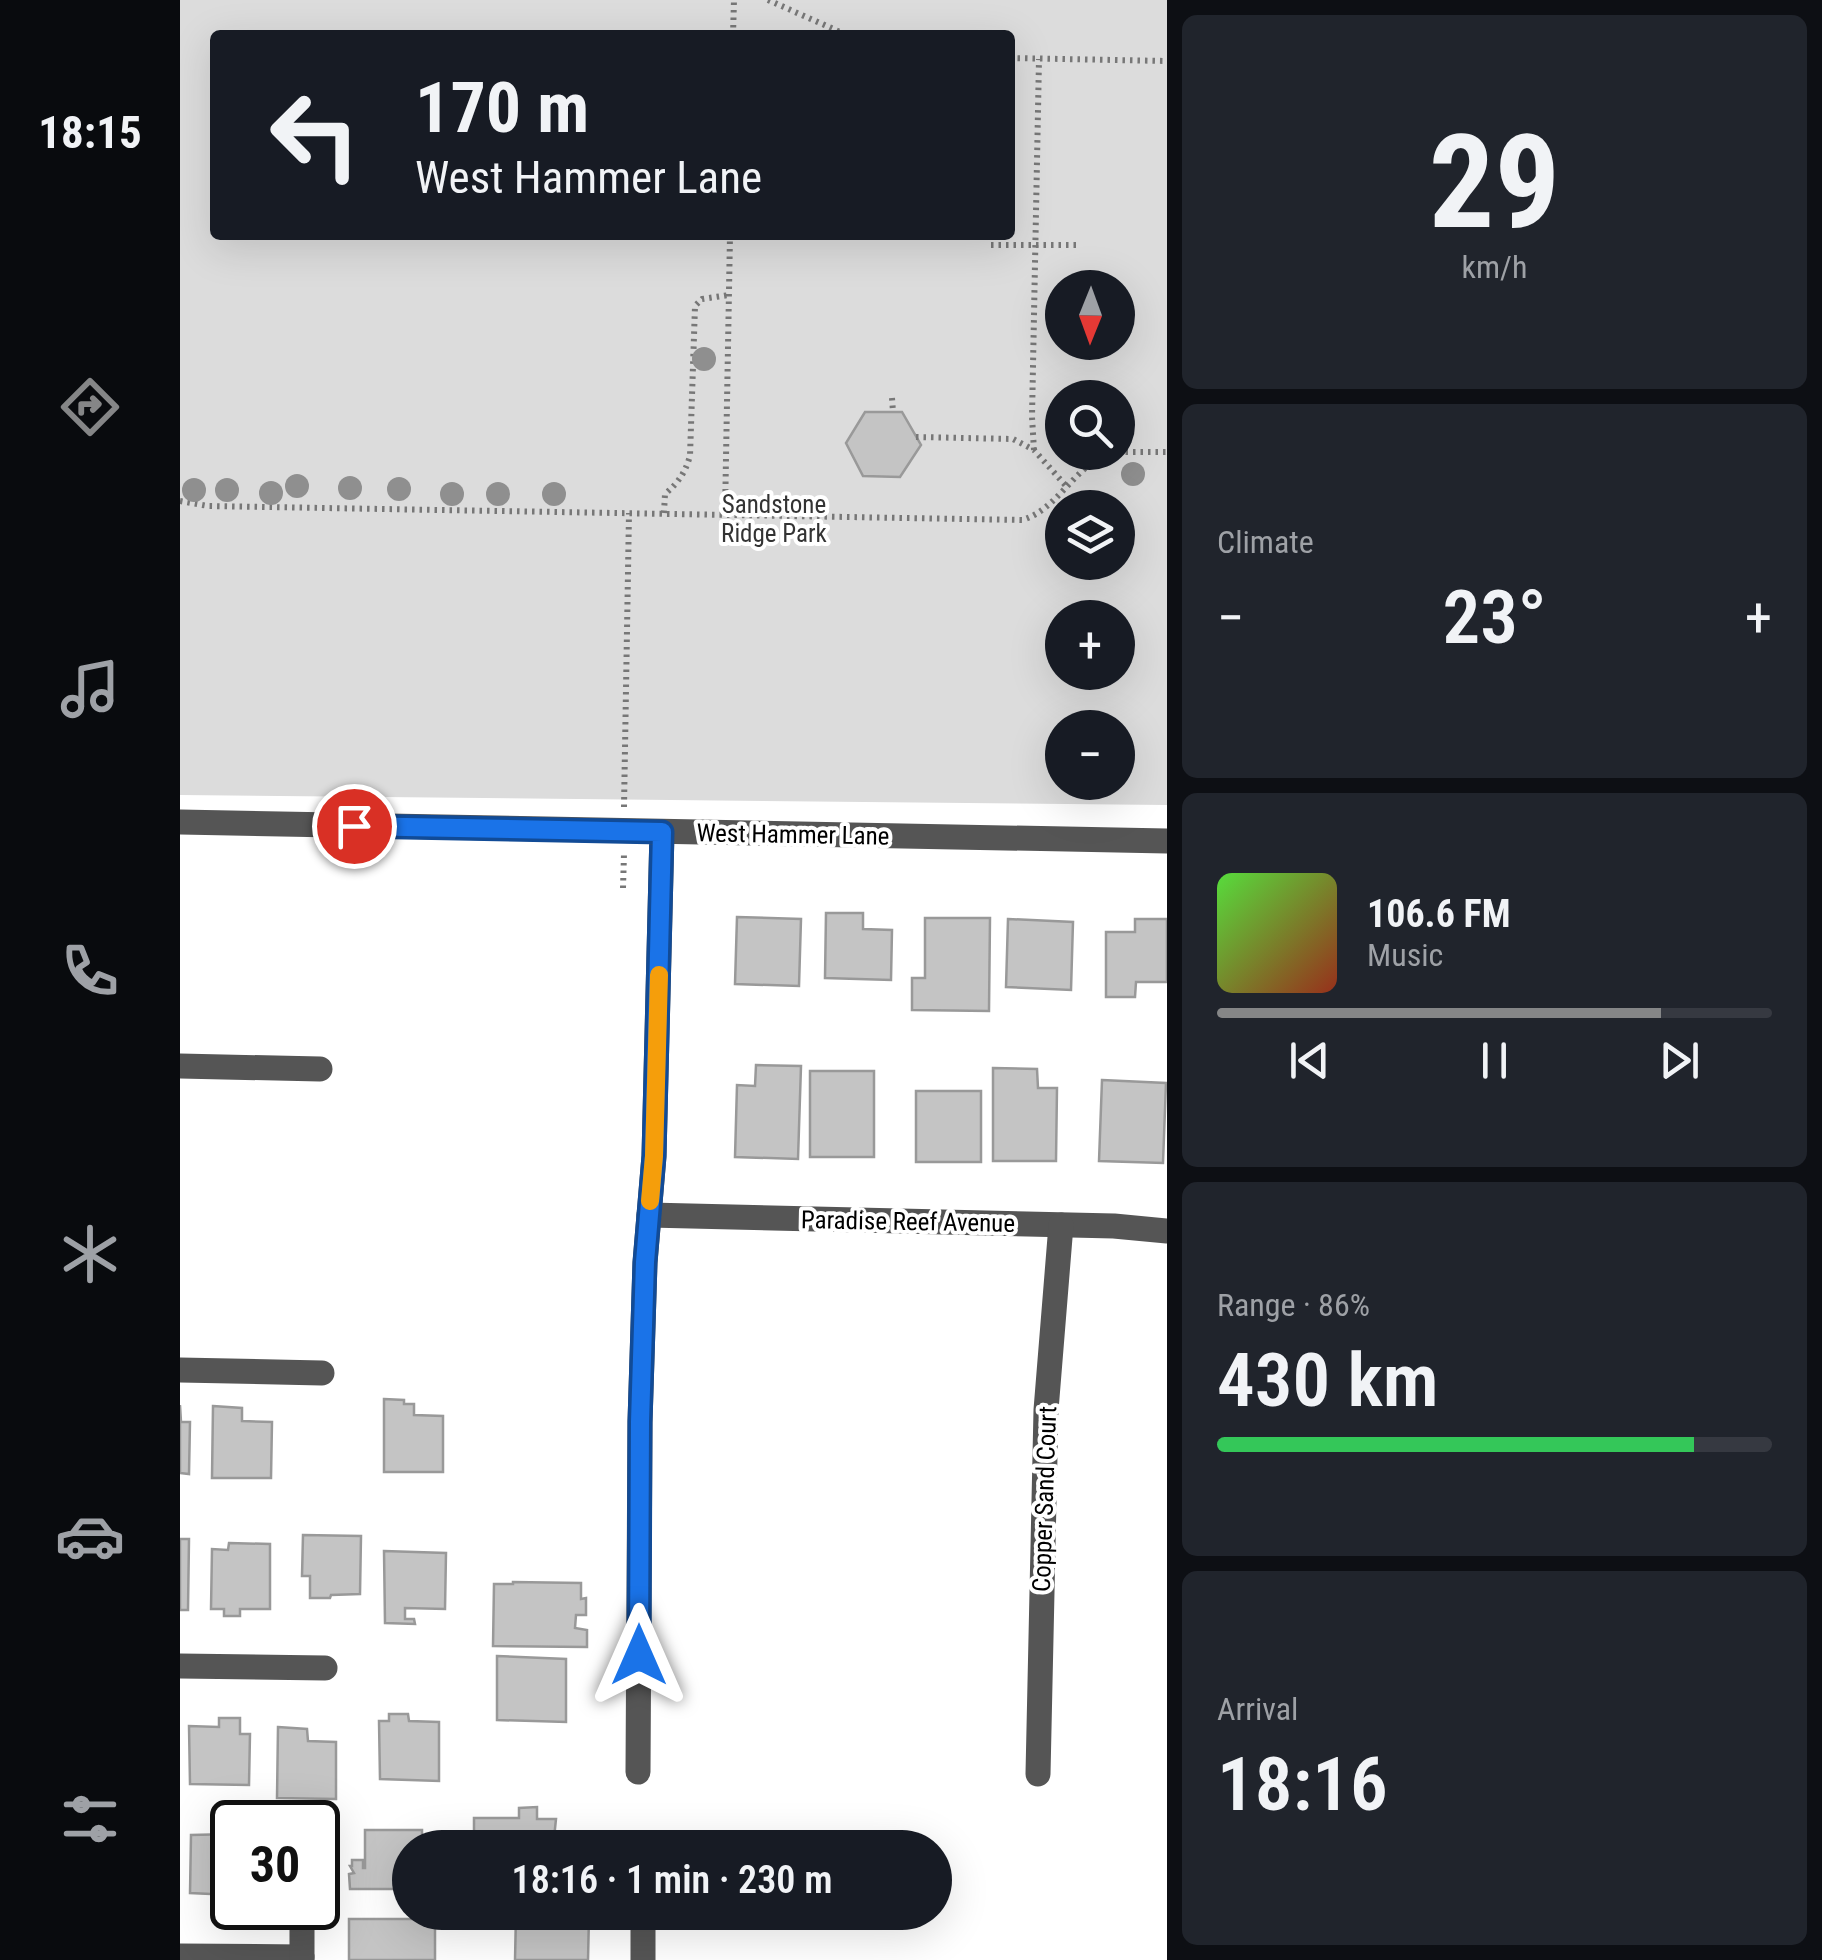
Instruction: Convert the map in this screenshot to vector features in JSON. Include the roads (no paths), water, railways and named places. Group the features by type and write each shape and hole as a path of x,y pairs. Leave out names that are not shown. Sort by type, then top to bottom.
{"street":[{"name":"West Hammer Lane","path":"180,822 1167,841"},
{"path":"638,1772 640,1422 645,1262 654,1156 662,832"},
{"path":"180,1066 320,1069"},
{"name":"Paradise Reef Avenue","path":"649,1216 1114,1226 1167,1232"},
{"name":"Copper Sand Court","path":"1038,1774 1046,1410 1062,1225"},
{"path":"180,1370 322,1373"},
{"path":"180,1666 325,1668"},
{"path":"180,1956 302,1959 302,1930"},
{"path":"642,1960 643,1930"}],"park label":[{"name":"Sandstone Ridge Park","path":"774,518"}]}
